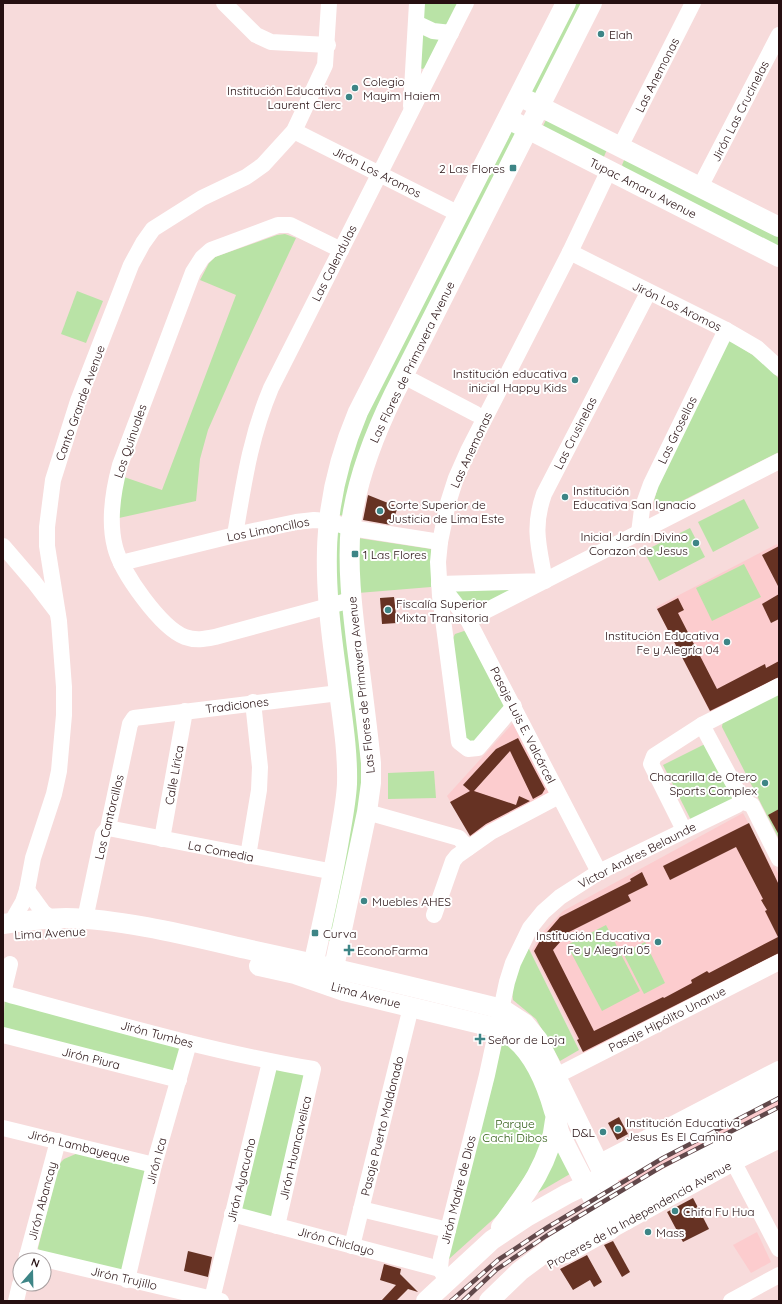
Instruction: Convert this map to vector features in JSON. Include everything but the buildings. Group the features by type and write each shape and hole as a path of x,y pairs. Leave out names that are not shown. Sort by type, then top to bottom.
{"main road":[{"name":"Las Flores de Primavera Avenue","path":"312,972 334,872 347,784 347,753 327,606 326,546 328,521 338,468 350,429 566,3"},
{"name":"Las Flores de Primavera Avenue","path":"331,977 367,812 371,783 371,763 351,600 349,557 351,528 359,486 380,422 592,3"},
{"path":"519,96 779,226"},
{"name":"Tupac Amaru Avenue","path":"507,118 779,257"},
{"name":"Lima Avenue","path":"6,928 53,925 85,919 167,932 331,977 500,1018 510,1034 527,1052 546,1088 556,1116 559,1132 583,1180 614,1218"},
{"name":"Lima Avenue","path":"53,925 138,938 295,974 312,972"},
{"name":"Lima Avenue","path":"331,977 411,1007 500,1018 516,1017 530,1028 556,1076 602,1170 614,1218"},
{"path":"426,1301 443,1275 528,1216 567,1194 583,1180 729,1096 779,1071"},
{"path":"729,1096 770,1092"},
{"path":"602,1170 770,1092"},
{"path":"492,1240 530,1188 544,1162 552,1140 556,1116"},
{"path":"753,1151 779,1117"},
{"name":"Proceres de la Independencia Avenue","path":"505,1301 549,1264 614,1218 779,1117"},
{"name":"Proceres de la Independencia Avenue","path":"489,1301 520,1271 545,1251 779,1138"}],"street":[{"path":"224,3 256,35 271,42 328,45"},
{"name":"Canto Grande Avenue","path":"6,928 23,902 27,890 34,858 54,794 62,744 64,686 58,613 47,546 49,505 53,480 78,401 132,264 143,243 153,229 202,198 246,177 263,165 294,131 322,74 328,45 329,3"},
{"path":"411,111 417,3"},
{"name":"Las Calendulas","path":"235,535 250,450 260,413 466,3"},
{"name":"Las Anemonas","path":"620,146 693,3"},
{"path":"416,23 433,31 450,33"},
{"name":"Jirón Las Crucinelas","path":"700,186 779,34"},
{"name":"Jirón Los Aromos","path":"294,131 459,214"},
{"name":"Las Anemonas","path":"514,706 478,748 468,749 459,742 440,584 438,562 440,542 448,503 459,471 570,252 609,170"},
{"name":"Los Quinuales","path":"341,250 290,225 278,225 211,250 202,258 193,272 117,474 113,492 112,521 115,547 121,563 147,604 170,627 184,636 198,640 215,637 351,600"},
{"name":"Jirón Los Aromos","path":"570,252 648,293 726,330 757,348 779,368"},
{"name":"Las Crusinelas","path":"545,581 537,540 538,510 544,494 648,293"},
{"name":"Las Grosellas","path":"639,533 642,509 651,484 726,330"},
{"path":"413,381 476,414"},
{"path":"468,620 779,461"},
{"name":"Los Limoncillos","path":"121,563 235,535 296,522 314,520 328,521 351,528 440,542"},
{"path":"3,546 58,613"},
{"path":"440,584 545,581"},
{"name":"Pasaje Luis E. Valcárcel","path":"440,584 468,620 599,872"},
{"path":"684,830 651,764 652,759 656,753 702,725 779,686"},
{"name":"Tradiciones","path":"136,717 253,702 339,694"},
{"path":"248,856 254,825 260,766 253,702"},
{"name":"Calle Lírica","path":"162,839 185,711"},
{"name":"Los Cantorcillos","path":"85,919 103,834 108,828 130,724 136,717"},
{"path":"702,725 740,796 740,801 752,805 779,859"},
{"path":"434,915 453,861 468,848 497,828 559,796"},
{"name":"Victor Andres Belaunde","path":"500,1018 513,962 530,928 543,912 560,897 599,872 737,805 740,801"},
{"path":"367,812 458,838 468,848"},
{"name":"La Comedia","path":"108,828 334,872"},
{"path":"27,890 53,925"},
{"name":"Pasaje Hipólito Unanue","path":"556,1076 779,962"},
{"path":"3,993 10,964"},
{"name":"Jirón Tumbes","path":"3,993 189,1043 270,1062 313,1069"},
{"name":"Pasaje Puerto Maldonado","path":"352,1246 411,1007"},
{"name":"Jirón Madre de Dios","path":"443,1275 448,1230 500,1018"},
{"name":"Jirón Piura","path":"3,1035 179,1080"},
{"name":"Jirón Ica","path":"127,1280 154,1165 189,1043"},
{"name":"Jirón Ayacucho","path":"216,1300 232,1214 270,1062"},
{"name":"Jirón Huancavelica","path":"277,1226 313,1069"},
{"name":"Jirón Lambayeque","path":"3,1128 154,1165"},
{"name":"Jirón Abancay","path":"28,1252 58,1141"},
{"path":"733,1161 779,1249"},
{"path":"361,1209 448,1230"},
{"name":"Jirón Chiclayo","path":"232,1214 352,1246 443,1275"},
{"name":"Jirón Trujillo","path":"52,1263 216,1300"},
{"path":"731,1301 779,1275"}],"shaded area":[{"name":"Institución Educativa Fe y Alegría 04","path":"777,544 779,547 779,678 710,712 656,607"},
{"path":"514,722 552,797 472,839 447,796"},
{"name":"Institución Educativa Fe y Alegría 05","path":"743,813 772,868 774,866 779,875 779,956 584,1054 532,950 542,933 563,911"},
{"path":"779,1095 779,1110 628,1187 616,1185 615,1179"},
{"path":"757,1232 771,1262 751,1273 733,1245"}],"green space":[{"path":"424,3 460,3 451,20 443,27 422,19"},
{"path":"571,3 587,3 537,98 528,87"},
{"path":"420,31 441,37 427,67 422,69 419,66"},
{"path":"546,120 608,147 603,159 543,126"},
{"path":"509,129 519,130 347,516 338,515 353,443"},
{"path":"625,158 779,233 779,247 626,170 622,165"},
{"path":"285,234 296,238 208,430 200,459 196,501 119,518 120,497 124,477 162,490 236,295 200,280 209,263 215,257 277,235"},
{"path":"77,291 103,301 86,343 61,334"},
{"path":"729,340 764,362 779,379 779,452 660,512 654,501 658,486"},
{"path":"744,499 759,528 713,552 698,522"},
{"path":"690,528 705,557 659,581 644,551"},
{"path":"341,530 344,593 336,597 331,534"},
{"path":"358,538 431,549 431,587 358,593"},
{"path":"744,564 761,597 712,621 696,588"},
{"path":"530,585 470,612 452,590"},
{"path":"343,610 347,615 364,792 331,941 325,941 348,834 339,611"},
{"path":"464,631 468,633 507,706 474,744 464,737 453,638 455,634"},
{"name":"Chacarilla de Otero Sports Complex","path":"779,692 779,839 722,727 723,720"},
{"path":"705,744 734,801 692,822 663,765"},
{"path":"434,771 436,798 388,799 388,773"},
{"path":"606,925 640,991 602,1011 567,945"},
{"path":"645,942 665,983 644,994 623,953"},
{"path":"528,947 579,1050 560,1061 536,1019 513,1000 512,993 514,979"},
{"path":"5,995 184,1041 175,1077 3,1033"},
{"name":"Parque Cachi Dibos","path":"503,1039 522,1057 549,1113 537,1159 499,1214 449,1259 449,1252"},
{"path":"273,1068 309,1076 275,1218 241,1210"},
{"path":"557,1147 570,1174 527,1199"},
{"path":"78,1153 146,1168 122,1271 52,1255 52,1252 39,1252 38,1248 59,1164 64,1159"}],"railway":[{"path":"451,1301 498,1260 548,1227 663,1158 779,1098"},
{"path":"463,1301 496,1270 546,1236 661,1167 779,1107"}],"place":[{"name":"Elah","path":"601,34"},
{"name":"Colegio Mayim Haiem","path":"355,88"},
{"name":"Institución Educativa Laurent Clerc","path":"349,97"},
{"name":"2 Las Flores","path":"513,168"},
{"name":"Institución educativa inicial Happy Kids","path":"575,380"},
{"name":"Institución Educativa San Ignacio","path":"565,497"},
{"name":"Corte Superior de Justicia de Lima Este","path":"380,511"},
{"name":"Inicial Jardín Divino Corazon de Jesus","path":"696,543"},
{"name":"1 Las Flores","path":"355,554"},
{"name":"Fiscalía Superior Mixta Transitoria","path":"388,610"},
{"name":"Institución Educativa Fe y Alegría 04","path":"727,642"},
{"name":"Chacarilla de Otero Sports Complex","path":"765,783"},
{"name":"Muebles AHES","path":"364,901"},
{"name":"Curva","path":"315,933"},
{"name":"Institución Educativa Fe y Alegría 05","path":"658,942"},
{"name":"EconoFarma","path":"349,950"},
{"name":"Señor de Loja","path":"480,1039"},
{"name":"Institución Educativa Jesus Es El Camino","path":"618,1129"},
{"name":"D&L","path":"603,1132"},
{"name":"Chifa Fu Hua","path":"675,1211"},
{"name":"Mass","path":"648,1232"}]}
